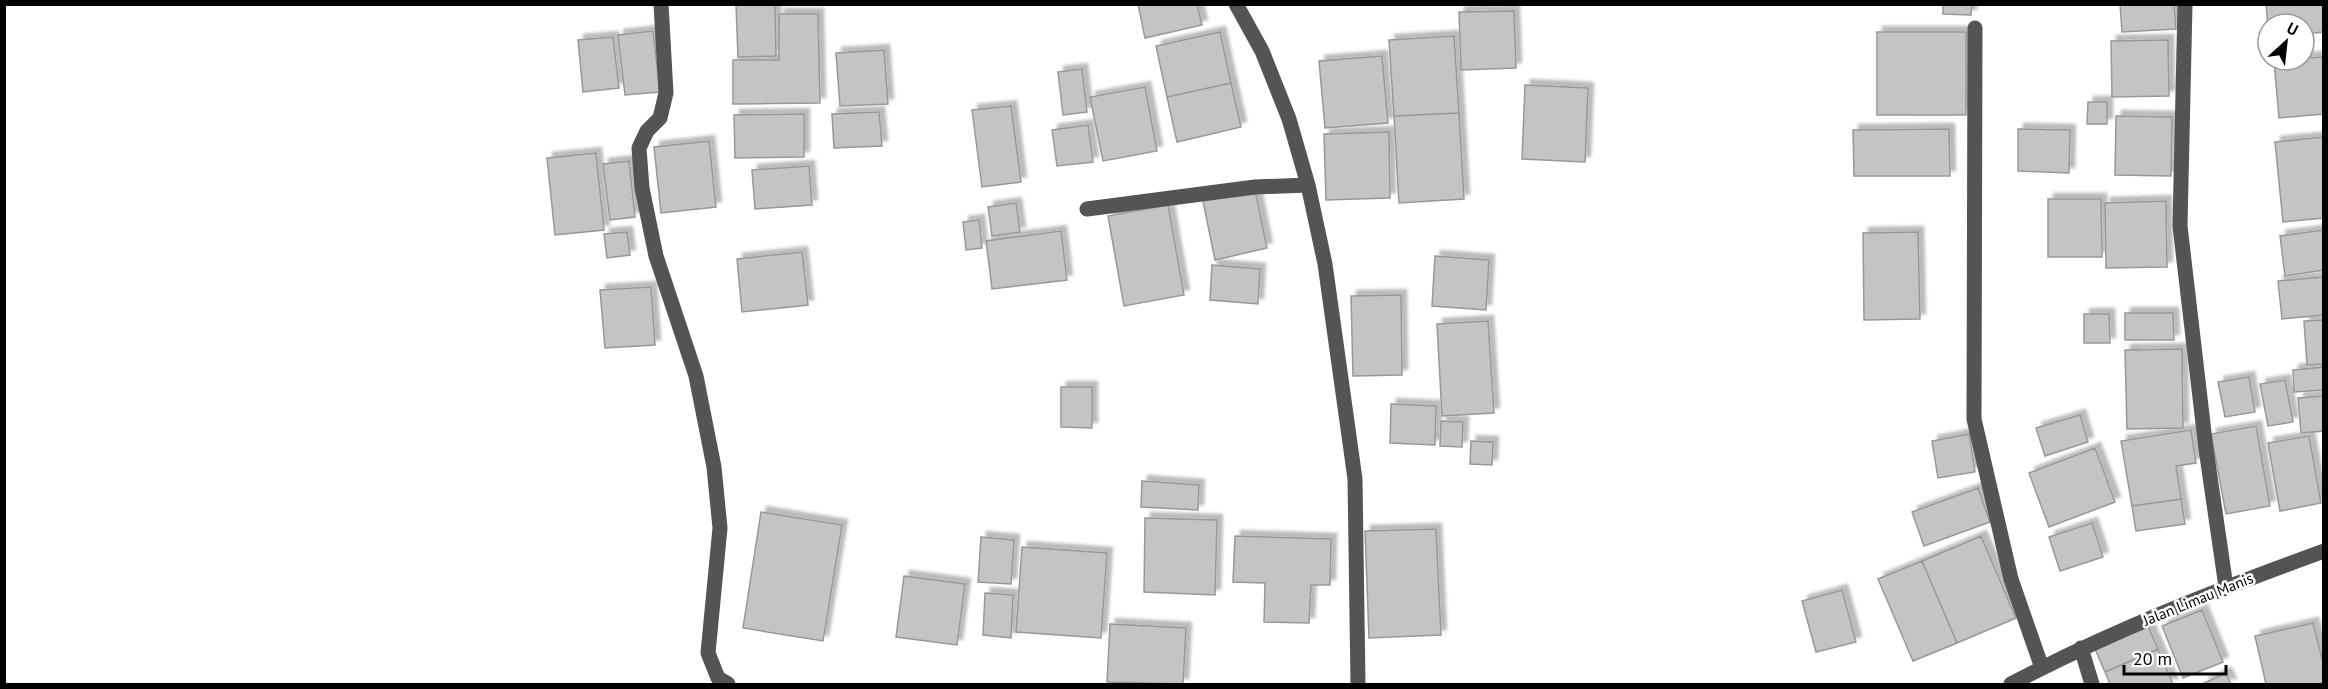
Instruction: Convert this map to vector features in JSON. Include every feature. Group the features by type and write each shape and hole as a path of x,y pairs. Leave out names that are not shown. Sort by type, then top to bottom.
{"street":[{"path":"661,4 666,93 660,118 647,131 639,148 642,188 656,256 696,375 714,467 720,528 708,653 718,678 729,684"},
{"path":"1236,4 1262,51 1289,119 1308,185 1325,264 1355,479 1358,684"},
{"path":"2185,4 2180,226 2206,449 2226,587"},
{"path":"1975,28 1974,419 2011,579 2042,668"},
{"path":"1087,209 1255,187 1308,185"},
{"name":"Jalan Limau Manis","path":"2011,684 2081,648 2226,587 2324,551"},
{"path":"2081,648 2092,684"}],"building":[{"path":"736,4 775,4 776,56 738,57"},
{"path":"1138,4 1197,4 1202,25 1145,38"},
{"path":"1943,4 1972,4 1971,15 1943,14"},
{"path":"2120,4 2174,4 2176,29 2122,32"},
{"path":"2266,4 2324,4 2324,32 2316,33 2316,12 2267,12"},
{"path":"1514,11 1516,68 1461,70 1459,12"},
{"path":"779,14 818,14 820,103 733,104 733,60 779,60"},
{"path":"653,31 660,92 625,95 618,35"},
{"path":"1220,32 1231,83 1167,97 1156,46"},
{"path":"1877,32 1966,32 1966,115 1877,115"},
{"path":"1454,36 1459,113 1394,116 1389,40"},
{"path":"613,37 619,88 583,92 578,40"},
{"path":"2168,40 2169,96 2112,97 2111,41"},
{"path":"884,50 888,104 840,106 836,53"},
{"path":"1382,56 1388,123 1325,128 1319,61"},
{"path":"2316,57 2324,57 2324,114 2279,118 2275,72 2316,72"},
{"path":"1082,69 1087,112 1063,115 1058,72"},
{"path":"1231,83 1241,127 1177,142 1167,97"},
{"path":"1525,85 1588,88 1585,162 1522,159"},
{"path":"1145,87 1157,151 1103,161 1090,97"},
{"path":"2088,102 2107,102 2107,124 2087,124"},
{"path":"1011,106 1021,182 982,187 972,110"},
{"path":"879,112 882,146 834,148 832,114"},
{"path":"1459,113 1464,199 1399,203 1394,116"},
{"path":"804,114 804,157 735,158 734,115"},
{"path":"2116,116 2172,117 2171,176 2115,175"},
{"path":"1088,125 1093,162 1057,166 1052,130"},
{"path":"1949,129 1950,176 1854,176 1853,130"},
{"path":"2018,129 2070,130 2069,173 2018,171"},
{"path":"1389,132 1390,198 1326,200 1324,134"},
{"path":"2324,137 2324,218 2283,222 2275,142"},
{"path":"709,141 716,207 661,213 654,147"},
{"path":"596,153 604,230 555,235 547,158"},
{"path":"629,161 635,217 610,220 603,164"},
{"path":"809,166 812,205 755,209 752,170"},
{"path":"1255,190 1267,248 1215,260 1203,201"},
{"path":"2048,199 2101,199 2102,257 2048,257"},
{"path":"2166,201 2167,267 2106,268 2105,203"},
{"path":"1016,203 1020,232 992,236 988,207"},
{"path":"1168,205 1184,295 1124,306 1108,216"},
{"path":"979,220 982,248 966,250 963,222"},
{"path":"2324,230 2324,270 2285,276 2280,236"},
{"path":"1061,231 1067,280 992,289 986,241"},
{"path":"627,232 630,255 607,258 604,234"},
{"path":"1918,232 1920,319 1864,320 1863,233"},
{"path":"802,252 808,305 742,312 737,259"},
{"path":"1435,256 1489,260 1486,310 1432,306"},
{"path":"1212,265 1260,269 1258,304 1210,300"},
{"path":"2324,277 2324,315 2282,319 2278,281"},
{"path":"651,287 655,345 605,348 600,290"},
{"path":"1401,295 1402,375 1353,376 1351,296"},
{"path":"2125,313 2173,313 2174,340 2125,340"},
{"path":"2084,314 2109,314 2110,343 2084,343"},
{"path":"2324,320 2324,364 2307,365 2304,321"},
{"path":"1488,321 1494,413 1442,416 1437,324"},
{"path":"2182,349 2183,428 2127,429 2125,350"},
{"path":"2324,367 2324,390 2294,392 2293,370"},
{"path":"2249,377 2255,412 2225,417 2218,382"},
{"path":"2285,380 2293,422 2268,426 2260,384"},
{"path":"1061,387 1092,387 1092,428 1061,427"},
{"path":"2324,396 2324,431 2301,433 2298,398"},
{"path":"1391,404 1436,406 1435,445 1390,443"},
{"path":"2080,415 2088,442 2045,456 2036,428"},
{"path":"1441,421 1463,422 1462,447 1440,446"},
{"path":"2256,426 2270,506 2226,514 2211,434"},
{"path":"2191,430 2196,463 2176,466 2181,499 2132,506 2121,441"},
{"path":"1969,434 1975,472 1938,478 1932,441"},
{"path":"2309,436 2321,503 2280,511 2268,443"},
{"path":"1471,441 1493,442 1492,465 1470,464"},
{"path":"2095,448 2115,502 2049,527 2029,473"},
{"path":"1142,481 1199,485 1198,510 1141,507"},
{"path":"1978,488 1990,522 1924,546 1912,512"},
{"path":"2181,499 2185,524 2136,531 2132,506"},
{"path":"761,512 842,525 823,641 743,628"},
{"path":"1145,518 1217,520 1215,595 1144,592"},
{"path":"2092,523 2103,557 2060,571 2049,537"},
{"path":"1436,529 1441,635 1369,638 1365,531"},
{"path":"1235,536 1331,539 1330,585 1311,585 1309,623 1264,622 1265,583 1233,582"},
{"path":"1981,536 2016,618 1957,643 1922,561"},
{"path":"981,537 1014,540 1011,584 978,582"},
{"path":"1022,547 1107,553 1101,638 1016,632"},
{"path":"1922,561 1957,643 1913,661 1878,579"},
{"path":"904,576 965,584 957,645 896,637"},
{"path":"1842,590 1856,642 1816,652 1802,601"},
{"path":"985,593 1013,595 1011,638 983,635"},
{"path":"2202,610 2223,662 2183,678 2162,626"},
{"path":"2313,623 2324,666 2324,684 2266,684 2255,636"},
{"path":"1110,624 1186,628 1183,684 1107,682"},
{"path":"2148,626 2158,649 2105,672 2095,649"},
{"path":"2158,649 2173,684 2110,684 2105,672"},
{"path":"2226,673 2231,684 2202,684"}]}
